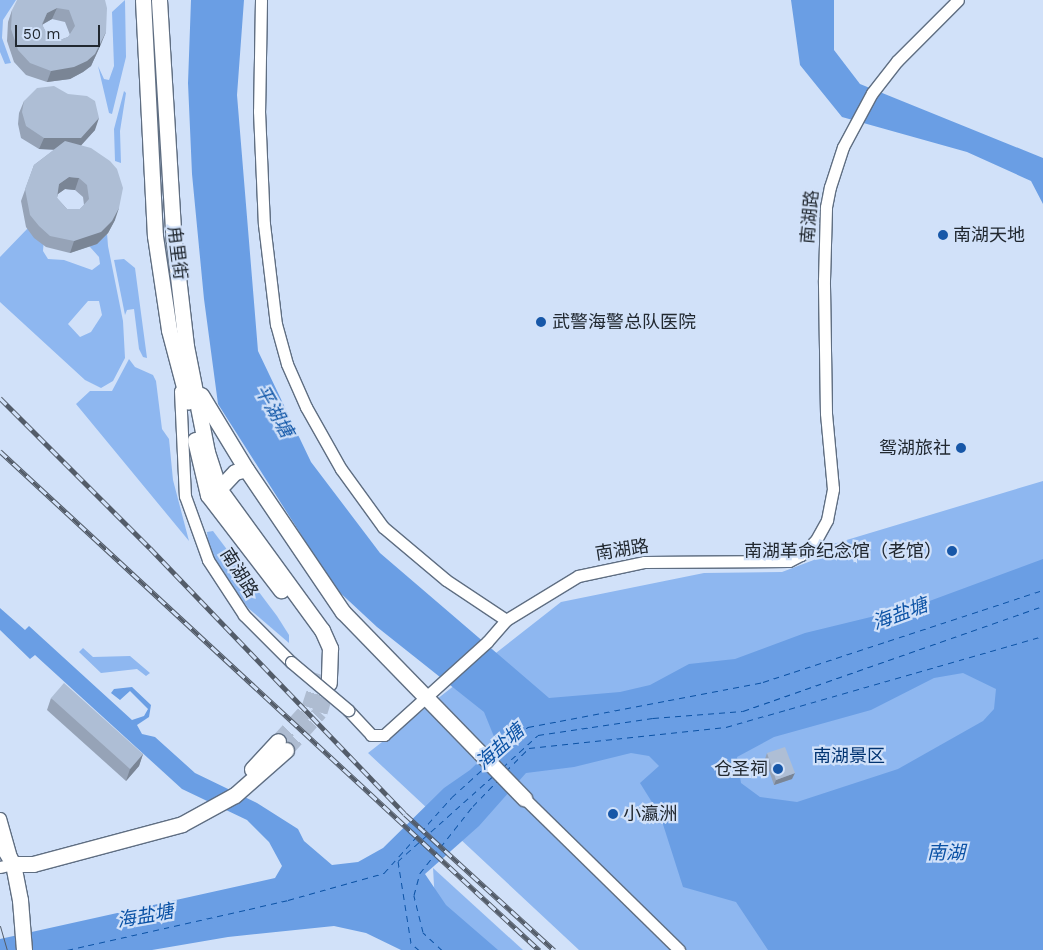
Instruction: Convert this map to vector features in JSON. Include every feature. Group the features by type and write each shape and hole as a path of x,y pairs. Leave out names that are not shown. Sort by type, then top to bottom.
{"main road":[{"name":"甪里街","path":"143,0 155,236 169,330 213,496"},
{"name":"甪里街","path":"159,0 174,242 192,374"},
{"path":"192,374 207,408 246,470 343,612 468,743 524,798"},
{"path":"192,374 207,452 213,496 310,629 322,658 325,679"},
{"path":"213,496 235,472 246,470"},
{"path":"6,866 33,854 162,821 198,806 242,778 282,746"},
{"path":"0,842 6,866 20,900 24,950"}],"street":[{"path":"261,0 259,111 264,224 276,324 287,364 306,407 341,469 383,527 446,580 506,620"},
{"name":"南湖路","path":"169,330 180,393 185,496 208,560 222,585 244,615 291,662 348,710 371,735 384,734 487,642 506,620 585,574 644,562 789,560 801,555 816,540 827,520 833,489 826,413 824,280 826,207 830,187 843,147 872,93 897,61 958,0"},
{"path":"189,506 213,496"},
{"path":"524,798 679,950"},
{"path":"0,818 6,866"}],"green space":[{"path":"0,0 16,0 3,20 2,38 11,63 5,64 0,52"},
{"path":"125,0 126,57 112,114 109,113 98,66 104,79 109,80 114,66 112,12"},
{"path":"124,91 126,93 120,131 121,163 115,161 114,129"},
{"path":"106,219 108,246 123,321 125,358 113,381 101,388 85,380 0,302 0,257 29,227 44,238 43,251 48,259 64,260 92,270 100,264 99,257 82,238","holes":["88,301 99,301 102,315 91,332 80,337 68,324"]},
{"path":"124,259 135,268 147,358 143,357 139,349 134,309 127,310 125,315 114,260"},
{"path":"129,359 135,367 153,375 156,381 162,429 169,439 173,480 189,541 76,404 90,391 112,391"},
{"name":"南湖景区","path":"1043,481 1043,950 579,950 368,753 561,602 704,573 782,572 819,558 830,545"},
{"path":"213,531 277,616 289,635 289,643 248,608 209,552 207,532"},
{"path":"83,648 93,657 130,656 150,673 146,676 137,669 101,673 79,652"},
{"path":"433,868 523,950 484,950 435,902"}],"water":[{"path":"191,0 244,0 237,95 258,351 311,462 380,553 549,698 620,692 650,685 689,664 735,659 805,633 916,606 1043,559 1043,950 768,950 736,902 683,887 660,815 640,783 659,766 649,756 631,753 574,767 526,773 479,826 425,874 446,905 498,950 401,950 366,933 334,926 228,937 152,950 0,950 0,939 275,878 282,866 269,842 247,820 182,789 35,655 30,659 0,630 0,608 25,630 29,626 132,720 144,716 148,709 130,691 120,700 111,693 114,689 132,687 151,705 149,717 137,725 142,734 155,737 195,773 257,803 298,829 304,841 332,865 358,862 383,848 444,788 470,770 497,744 484,712 377,627 335,588 218,404 204,299 192,174 188,83","holes":["963,673 996,689 994,709 983,721 898,769 797,802 760,797 741,783 737,757 774,737 871,710 934,678"]},
{"path":"791,0 834,0 834,50 860,84 1043,158 1043,204 1031,181 967,152 842,117 800,65"}],"building":[{"path":"17,0 105,0 107,8 106,32 95,54 87,61 74,67 51,71 30,63 18,50 11,29 12,10","holes":["57,8 69,10 75,26 68,37 60,40 48,36 42,24 47,13"]},
{"path":"54,86 68,94 87,96 95,101 99,118 81,138 44,138 26,126 22,112 24,101 37,88"},
{"path":"65,141 91,148 110,161 117,169 123,188 119,208 112,221 101,232 74,241 50,236 30,215 25,189 34,165","holes":["69,177 79,178 87,185 89,199 80,209 67,209 57,198 59,184"]},
{"path":"64,683 143,754 130,769 51,698"},
{"name":"仓圣祠","path":"785,747 795,773 776,780 767,753"}],"ferry route":[{"path":"494,758 528,727 763,682 1043,590"},
{"path":"503,767 538,735 653,718 743,711 1043,606"},
{"path":"506,771 529,748 726,727 1043,636"},
{"path":"67,950 288,900 384,873 452,797 484,768"},
{"path":"419,950 411,943 398,861 493,776"},
{"path":"442,950 423,932 414,895 420,873 473,806 497,781"}],"tunnel":[{"path":"278,741 309,707 320,674"},
{"path":"286,750 320,712 329,683"}],"tram line":[{"path":"0,926 7,950"}],"railway":[{"path":"0,398 150,548 405,814 554,950"},
{"path":"0,451 539,950"}],"place":[{"name":"南湖天地","path":"943,235"},
{"name":"武警海警总队医院","path":"541,322"},
{"name":"鸳湖旅社","path":"961,448"},
{"name":"南湖革命纪念馆（老馆）","path":"952,551"},
{"name":"仓圣祠","path":"778,769"},
{"name":"小瀛洲","path":"613,814"}],"water label":[{"name":"平湖塘","path":"274,411"},
{"name":"海盐塘","path":"900,614"},
{"name":"海盐塘","path":"500,747"},
{"name":"南湖","path":"946,853"},
{"name":"海盐塘","path":"145,916"}]}
